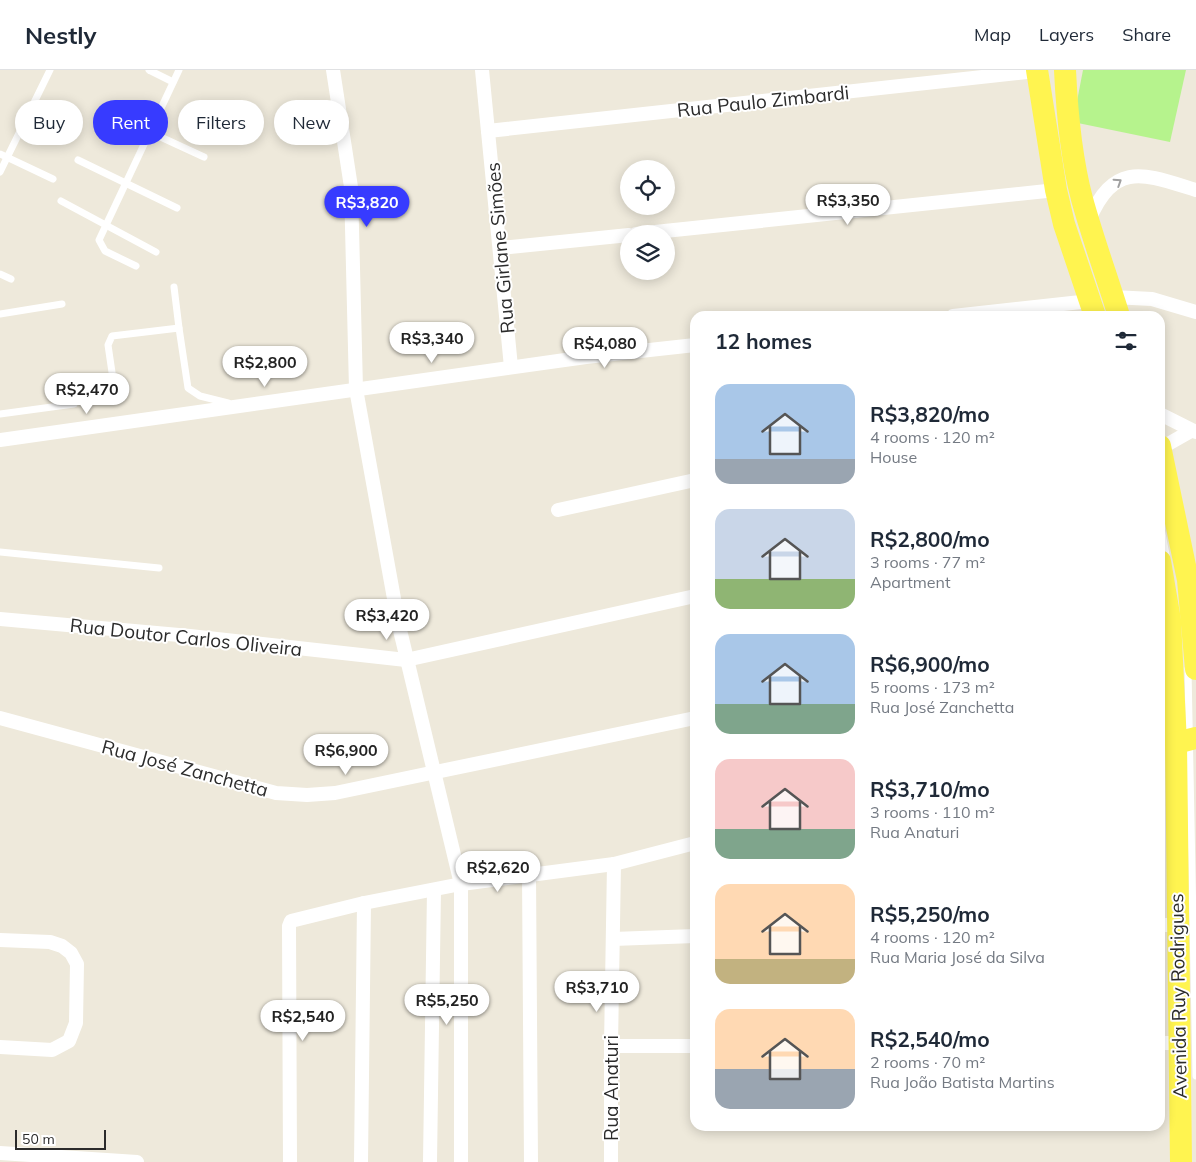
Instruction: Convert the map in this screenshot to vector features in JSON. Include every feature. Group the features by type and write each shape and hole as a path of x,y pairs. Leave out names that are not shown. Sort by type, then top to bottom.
{"main road":[{"path":"1049,72 1056,190 1064,224 1102,308"},
{"path":"1049,72 1072,148 1102,308"},
{"path":"1165,465 1189,550 1192,575 1196,669"},
{"name":"Avenida Ruy Rodrigues","path":"1165,621 1181,742 1169,925 1170,1043 1181,1162"}],"street":[{"path":"333,70 351,187 356,389 406,660 461,884 461,1162"},
{"name":"Rua Girlane Simões","path":"482,70 512,367"},
{"name":"Rua Paulo Zimbardi","path":"488,131 1049,72"},
{"path":"1084,220 1106,191 1126,177 1136,174 1196,190"},
{"path":"675,230 1056,190"},
{"path":"501,248 620,235"},
{"path":"1046,311 1102,308 1152,298 1196,312"},
{"path":"0,440 110,426 512,367 690,346"},
{"path":"1165,417 1194,432"},
{"path":"1165,445 1194,432"},
{"path":"558,510 690,481"},
{"name":"Rua Doutor Carlos Oliveira","path":"0,619 190,636 406,660 690,597"},
{"name":"Rua José Zanchetta","path":"0,718 276,793 307,795 335,793 690,719"},
{"path":"290,1162 289,926 291,922 364,903 461,884 614,864 690,844"},
{"name":"Rua Anaturi","path":"611,1162 610,1046 614,864"},
{"path":"529,874 531,1162"},
{"path":"430,1162 434,890"},
{"path":"362,1162 364,903"},
{"path":"613,939 690,936"},
{"path":"0,940 50,942 62,946 71,953 78,964 76,1023 69,1041 52,1050 0,1047"},
{"path":"610,1046 690,1046"},
{"path":"0,1153 138,1162"}],"lane":[{"path":"0,172 4,155 50,70"},
{"path":"149,70 173,82"},
{"path":"164,100 179,70"},
{"path":"1049,72 1063,191 1070,223 1102,308"},
{"path":"168,141 204,157"},
{"path":"136,266 105,251 99,240 143,145"},
{"path":"4,155 53,179"},
{"path":"78,160 177,208"},
{"path":"61,201 156,252"},
{"path":"0,274 10,279"},
{"path":"174,287 188,388 200,396 238,406"},
{"path":"0,314 62,304"},
{"path":"114,386 108,345 112,336 179,328"},
{"path":"0,414 74,404"},
{"path":"1165,510 1186,618 1181,742 1187,1162"},
{"path":"0,552 159,568"},
{"path":"1165,554 1176,621 1196,1076"}],"green space":[{"path":"1083,70 1186,70 1170,142 1073,122"}]}
